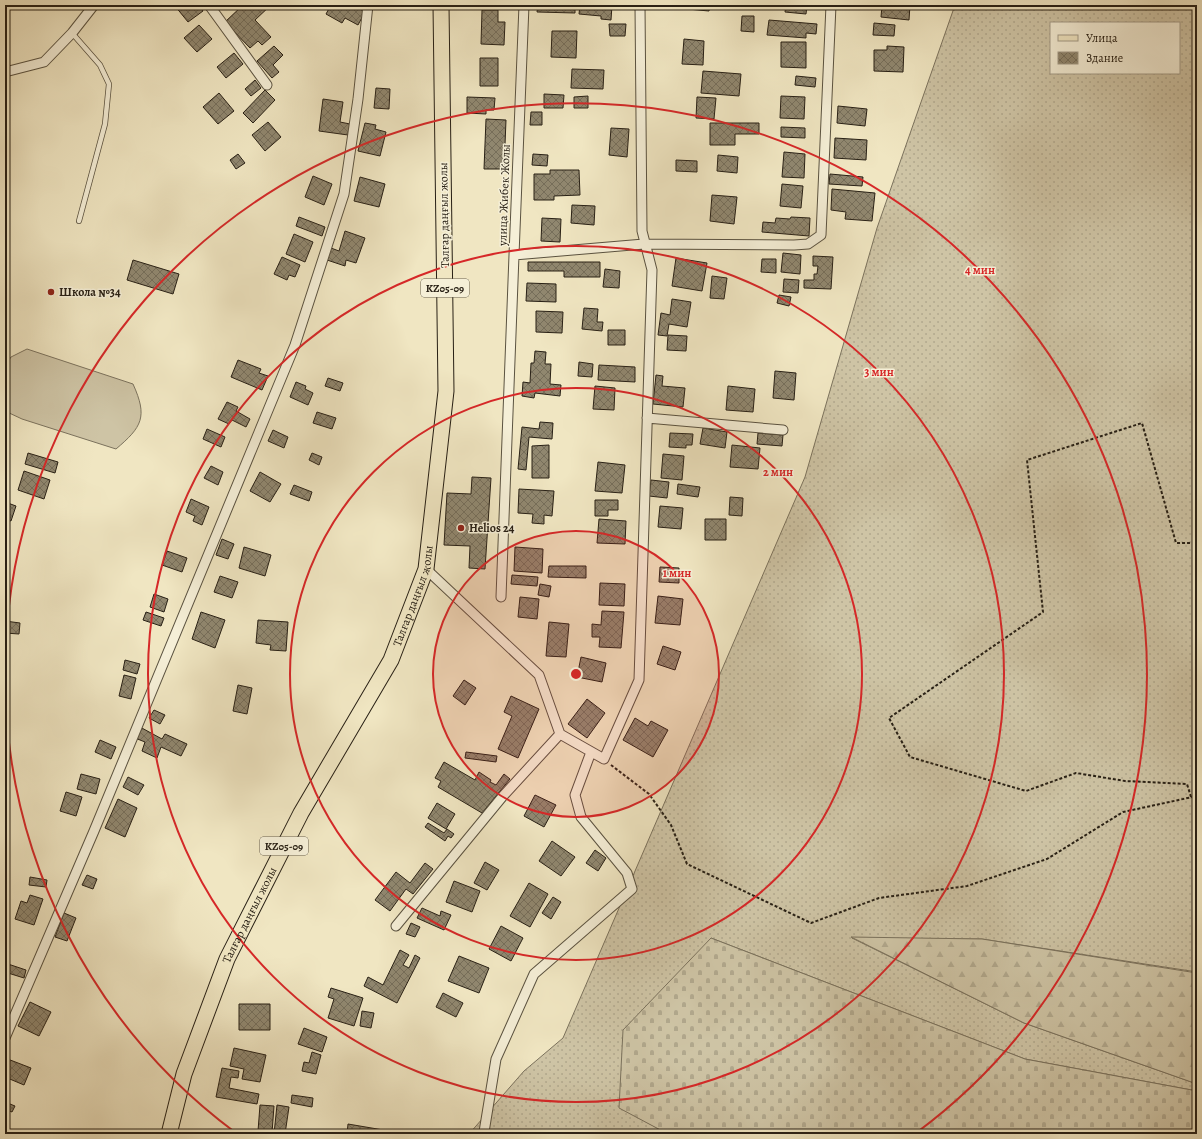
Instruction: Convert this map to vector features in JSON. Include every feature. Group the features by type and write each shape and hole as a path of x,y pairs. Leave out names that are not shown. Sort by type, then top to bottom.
{"main road":[{"name":"Талғар даңғыл жолы","path":"169,1134 184,1074 227,959 301,813 391,660 426,569 446,391 441,5"}],"street":[{"path":"5,72 44,62 72,33 94,5"},
{"path":"209,5 267,85"},
{"path":"5,1038 97,824 295,345 344,194 358,99 368,5"},
{"name":"улица Жибек Жолы","path":"524,5 514,255 644,244 794,246 808,244 821,236 831,5"},
{"path":"426,569 539,675 560,734 604,759 639,680 652,270 644,244 642,231 640,5"},
{"path":"501,598 514,255"},
{"path":"647,418 783,430"},
{"path":"396,926 503,796 560,734"},
{"path":"485,1134 484,1132 496,1058 534,974 632,889 627,873 581,817 574,795 591,752"}],"lane":[{"path":"72,33 100,65 109,84 105,124 79,221"}],"path":[{"path":"1191,797 1186,784 1125,781 1076,772 1026,791 910,757 889,718 1043,612 1027,460 1142,423 1176,543 1197,543"},
{"path":"604,759 649,794 671,825 687,864 811,923 879,898 967,886 1025,867 1047,859 1122,812 1197,796"}],"green space":[{"path":"955,5 1197,5 1197,972 982,939 852,938 1024,1023 1197,1084 1197,1091 1025,1059 711,938 619,1107 668,1134 469,1134 524,1071 563,1038 805,477 877,228"},
{"path":"27,349 133,384 138,395 141,413 140,421 132,434 116,449 22,419 5,411 5,366 11,357"},
{"path":"851,937 982,939 1197,973 1197,1084 1024,1023"},
{"path":"711,938 1025,1059 1197,1091 1197,1134 668,1134 619,1108 623,1030"}],"building":[{"path":"199,5 203,11 188,22 175,6"},
{"path":"243,5 271,5 255,20 271,37 262,45 258,41 250,48 225,22"},
{"path":"331,5 353,5 365,12 358,25 345,18 342,23 326,14"},
{"path":"538,5 575,5 575,13 537,12"},
{"path":"580,5 612,5 611,20 601,19 601,16 579,14"},
{"path":"678,5 710,5 709,11 677,8"},
{"path":"786,5 807,5 806,14 785,12"},
{"path":"882,5 910,5 909,20 881,17"},
{"path":"482,10 498,10 498,22 505,22 504,45 481,44"},
{"path":"742,16 754,16 754,32 741,31"},
{"path":"769,20 817,24 816,34 806,33 806,38 767,35"},
{"path":"874,23 895,25 894,36 873,35"},
{"path":"609,24 626,24 625,36 610,36"},
{"path":"199,25 212,39 197,52 184,38"},
{"path":"552,31 577,31 576,58 551,57"},
{"path":"684,39 704,41 703,65 682,64"},
{"path":"781,42 806,42 806,68 781,67"},
{"path":"274,46 283,55 273,65 279,72 272,78 257,61"},
{"path":"887,46 904,47 903,72 874,71 874,50 887,50"},
{"path":"234,53 243,64 226,78 217,67"},
{"path":"480,58 498,58 498,86 480,86"},
{"path":"572,69 604,70 603,89 571,88"},
{"path":"703,71 741,74 739,96 701,93"},
{"path":"796,76 816,78 815,87 795,85"},
{"path":"255,80 261,88 251,96 245,89"},
{"path":"376,88 390,89 389,109 374,108"},
{"path":"265,90 275,100 253,123 243,113"},
{"path":"219,93 234,111 218,124 203,107"},
{"path":"544,94 564,95 563,108 544,108"},
{"path":"588,96 588,108 574,108 574,97"},
{"path":"781,96 805,97 804,119 780,118"},
{"path":"467,97 495,98 494,110 486,110 486,114 467,113"},
{"path":"697,97 716,98 714,119 696,118"},
{"path":"323,99 343,102 340,122 350,124 348,135 319,131"},
{"path":"838,106 867,109 865,126 837,123"},
{"path":"531,112 542,112 542,125 530,125"},
{"path":"486,119 506,120 504,169 484,169"},
{"path":"268,122 281,137 265,151 252,135"},
{"path":"365,123 376,125 375,129 386,132 380,156 358,151"},
{"path":"710,123 759,123 759,134 735,134 735,145 710,145"},
{"path":"781,127 805,128 805,138 781,137"},
{"path":"611,128 629,129 627,157 609,155"},
{"path":"835,138 867,140 866,160 834,158"},
{"path":"784,152 805,154 804,178 782,177"},
{"path":"238,154 245,163 236,169 230,160"},
{"path":"533,154 548,155 547,166 532,165"},
{"path":"718,155 738,157 737,173 717,171"},
{"path":"676,160 697,161 697,172 676,171"},
{"path":"550,170 579,170 580,195 554,196 554,200 534,200 534,174 550,174"},
{"path":"830,174 863,177 862,186 829,184"},
{"path":"313,176 332,184 324,205 305,197"},
{"path":"360,177 385,184 379,207 354,201"},
{"path":"782,184 803,186 801,208 780,206"},
{"path":"832,189 875,193 872,221 845,219 846,212 831,210"},
{"path":"712,195 737,197 734,224 710,221"},
{"path":"572,205 595,206 594,225 571,223"},
{"path":"299,217 325,227 322,236 296,226"},
{"path":"791,217 810,218 809,236 762,232 763,222 775,223 776,218 790,219"},
{"path":"542,218 561,219 560,242 541,241"},
{"path":"345,231 365,238 356,263 346,260 345,266 327,260 331,248 339,251"},
{"path":"294,234 313,242 305,262 286,254"},
{"path":"783,253 801,255 800,274 781,272"},
{"path":"813,256 833,257 831,289 804,288 804,280 814,280 814,274 817,274 818,266 813,266"},
{"path":"282,257 300,265 295,277 289,275 287,280 274,274"},
{"path":"676,258 707,263 702,291 672,286"},
{"path":"762,259 776,259 776,273 761,272"},
{"path":"133,260 179,274 173,294 127,280"},
{"path":"528,262 600,262 600,277 564,277 564,271 528,271"},
{"path":"605,269 620,271 619,288 603,287"},
{"path":"712,276 727,278 724,299 710,298"},
{"path":"784,279 799,280 798,293 783,292"},
{"path":"527,283 556,284 556,302 526,301"},
{"path":"779,295 791,297 789,306 777,303"},
{"path":"672,299 691,302 687,327 669,324 667,336 658,335 661,313 670,315"},
{"path":"584,308 598,309 597,322 603,322 602,331 582,329"},
{"path":"536,311 563,312 562,333 536,332"},
{"path":"608,330 625,330 625,345 608,345"},
{"path":"668,335 687,336 686,351 667,350"},
{"path":"535,351 546,352 545,364 551,364 550,384 561,385 560,396 535,393 534,398 522,396 523,382 530,383 531,363 534,363"},
{"path":"238,360 261,369 259,373 268,376 262,390 231,377"},
{"path":"579,362 593,364 592,377 578,376"},
{"path":"599,365 635,367 635,382 598,380"},
{"path":"775,371 796,373 794,400 773,398"},
{"path":"656,375 663,376 662,386 685,388 683,407 653,404"},
{"path":"328,378 343,383 340,391 325,386"},
{"path":"296,382 306,386 305,389 313,393 308,405 290,397"},
{"path":"595,386 615,388 614,410 593,409"},
{"path":"728,386 755,389 753,412 726,410"},
{"path":"227,402 238,407 236,411 250,419 246,427 232,420 229,424 218,419"},
{"path":"317,412 336,418 332,429 313,423"},
{"path":"540,422 553,423 552,439 529,437 526,470 518,469 522,427 539,429"},
{"path":"703,428 727,432 725,448 700,444"},
{"path":"207,429 225,437 221,447 203,439"},
{"path":"273,430 288,437 284,448 268,441"},
{"path":"670,433 693,434 692,445 686,445 686,448 669,447"},
{"path":"758,433 783,435 782,446 757,444"},
{"path":"549,445 549,478 532,478 532,446"},
{"path":"732,445 760,448 758,469 730,467"},
{"path":"28,453 58,462 55,473 25,464"},
{"path":"312,453 322,457 319,465 309,460"},
{"path":"663,454 684,456 682,480 661,478"},
{"path":"598,462 625,465 622,493 595,491"},
{"path":"211,466 223,472 218,485 204,478"},
{"path":"24,471 50,480 44,499 18,490"},
{"path":"260,472 281,484 270,502 250,491"},
{"path":"472,477 491,478 485,569 469,568 470,546 444,545 447,493 471,494"},
{"path":"651,480 669,482 667,498 649,496"},
{"path":"678,484 700,487 698,497 677,494"},
{"path":"294,485 312,492 309,501 290,494"},
{"path":"519,489 554,491 552,516 544,515 544,524 532,523 533,514 518,513"},
{"path":"730,497 743,498 742,516 729,515"},
{"path":"191,499 209,507 202,525 193,521 195,516 186,512"},
{"path":"595,500 618,500 618,510 608,510 608,516 595,516"},
{"path":"5,502 16,506 11,521 5,519"},
{"path":"660,506 683,508 681,529 658,527"},
{"path":"599,519 626,521 625,544 597,543"},
{"path":"705,519 726,519 726,540 705,540"},
{"path":"222,539 234,544 228,559 216,555"},
{"path":"244,547 271,555 265,576 239,568"},
{"path":"515,547 543,549 542,573 514,571"},
{"path":"167,551 187,558 182,572 162,565"},
{"path":"5,553 7,553 5,570"},
{"path":"549,566 586,566 586,578 548,577"},
{"path":"660,567 679,568 679,583 659,582"},
{"path":"512,575 538,577 537,586 511,584"},
{"path":"220,576 238,582 232,598 214,592"},
{"path":"600,583 625,584 624,606 599,605"},
{"path":"540,584 551,586 549,597 538,595"},
{"path":"154,594 168,599 164,612 150,607"},
{"path":"658,596 683,599 680,625 655,623"},
{"path":"520,597 539,599 537,619 518,617"},
{"path":"602,611 624,612 621,648 599,647 600,637 592,637 592,624 601,625"},
{"path":"146,612 164,618 161,626 143,620"},
{"path":"201,612 225,620 215,648 192,639"},
{"path":"258,620 288,622 286,651 270,650 271,645 256,643"},
{"path":"5,621 20,623 19,634 5,633"},
{"path":"549,622 569,624 566,657 546,656"},
{"path":"663,646 681,652 675,670 657,664"},
{"path":"581,657 606,663 602,682 577,677"},
{"path":"125,660 140,664 137,674 123,670"},
{"path":"124,675 136,678 131,699 119,696"},
{"path":"464,680 476,688 465,705 453,696"},
{"path":"238,685 252,688 247,714 233,711"},
{"path":"511,696 539,709 518,758 498,749 512,716 504,712"},
{"path":"587,699 605,713 587,738 568,724"},
{"path":"154,710 165,715 160,724 149,718"},
{"path":"635,718 648,726 651,721 668,730 653,757 623,740"},
{"path":"140,727 162,739 165,734 187,744 181,756 161,747 157,758 142,751 145,742 135,738"},
{"path":"100,740 116,747 111,759 95,752"},
{"path":"466,752 497,756 496,762 465,758"},
{"path":"444,762 475,780 479,772 491,780 490,782 496,785 504,774 510,779 482,813 438,787 441,781 435,778"},
{"path":"81,774 100,779 96,794 77,789"},
{"path":"128,777 144,785 138,795 123,787"},
{"path":"66,792 82,797 76,816 60,811"},
{"path":"535,795 556,805 544,827 524,816"},
{"path":"118,799 137,808 125,837 105,828"},
{"path":"437,803 455,814 446,829 428,818"},
{"path":"428,823 444,833 447,829 454,834 451,838 448,836 445,841 425,827"},
{"path":"552,841 575,857 561,876 539,861"},
{"path":"595,850 606,858 598,871 586,863"},
{"path":"485,862 499,870 487,890 474,883"},
{"path":"425,863 433,869 413,894 406,889 390,911 375,900 396,872 410,883"},
{"path":"87,875 97,879 93,889 82,885"},
{"path":"30,877 47,880 46,887 29,885"},
{"path":"454,881 480,891 472,912 446,902"},
{"path":"529,883 548,894 530,927 510,916"},
{"path":"30,895 43,899 34,925 15,919 21,901 27,903"},
{"path":"553,897 561,902 551,919 542,913"},
{"path":"422,908 440,916 441,911 451,915 444,930 417,918"},
{"path":"64,913 76,918 67,941 55,937"},
{"path":"411,923 420,927 415,937 406,934"},
{"path":"501,926 523,938 511,961 489,949"},
{"path":"400,950 409,955 403,965 409,968 415,955 420,958 397,1003 364,986 368,977 383,985"},
{"path":"459,956 489,968 479,993 448,981"},
{"path":"5,963 26,970 24,978 8,973 5,983"},
{"path":"331,988 363,998 354,1026 328,1018 334,999 328,997"},
{"path":"443,993 463,1003 456,1017 436,1007"},
{"path":"30,1002 51,1012 39,1036 18,1026"},
{"path":"239,1004 270,1004 270,1030 239,1030"},
{"path":"362,1011 374,1013 371,1028 360,1026"},
{"path":"304,1028 327,1037 322,1052 298,1044"},
{"path":"234,1048 266,1055 260,1082 242,1079 244,1069 230,1066"},
{"path":"312,1052 321,1055 316,1074 302,1071 304,1062 309,1063"},
{"path":"5,1058 31,1068 24,1085 5,1077"},
{"path":"222,1068 239,1071 238,1078 231,1077 229,1088 259,1094 257,1104 216,1097"},
{"path":"292,1095 313,1098 312,1107 291,1103"},
{"path":"5,1102 15,1106 12,1112 5,1109"},
{"path":"260,1105 274,1106 272,1133 258,1131"},
{"path":"277,1105 289,1107 285,1134 274,1134"},
{"path":"348,1124 401,1133 401,1134 347,1134"}],"place":[{"name":"Школа №34","path":"51,292"},
{"name":"Helios 24","path":"461,528"}]}
